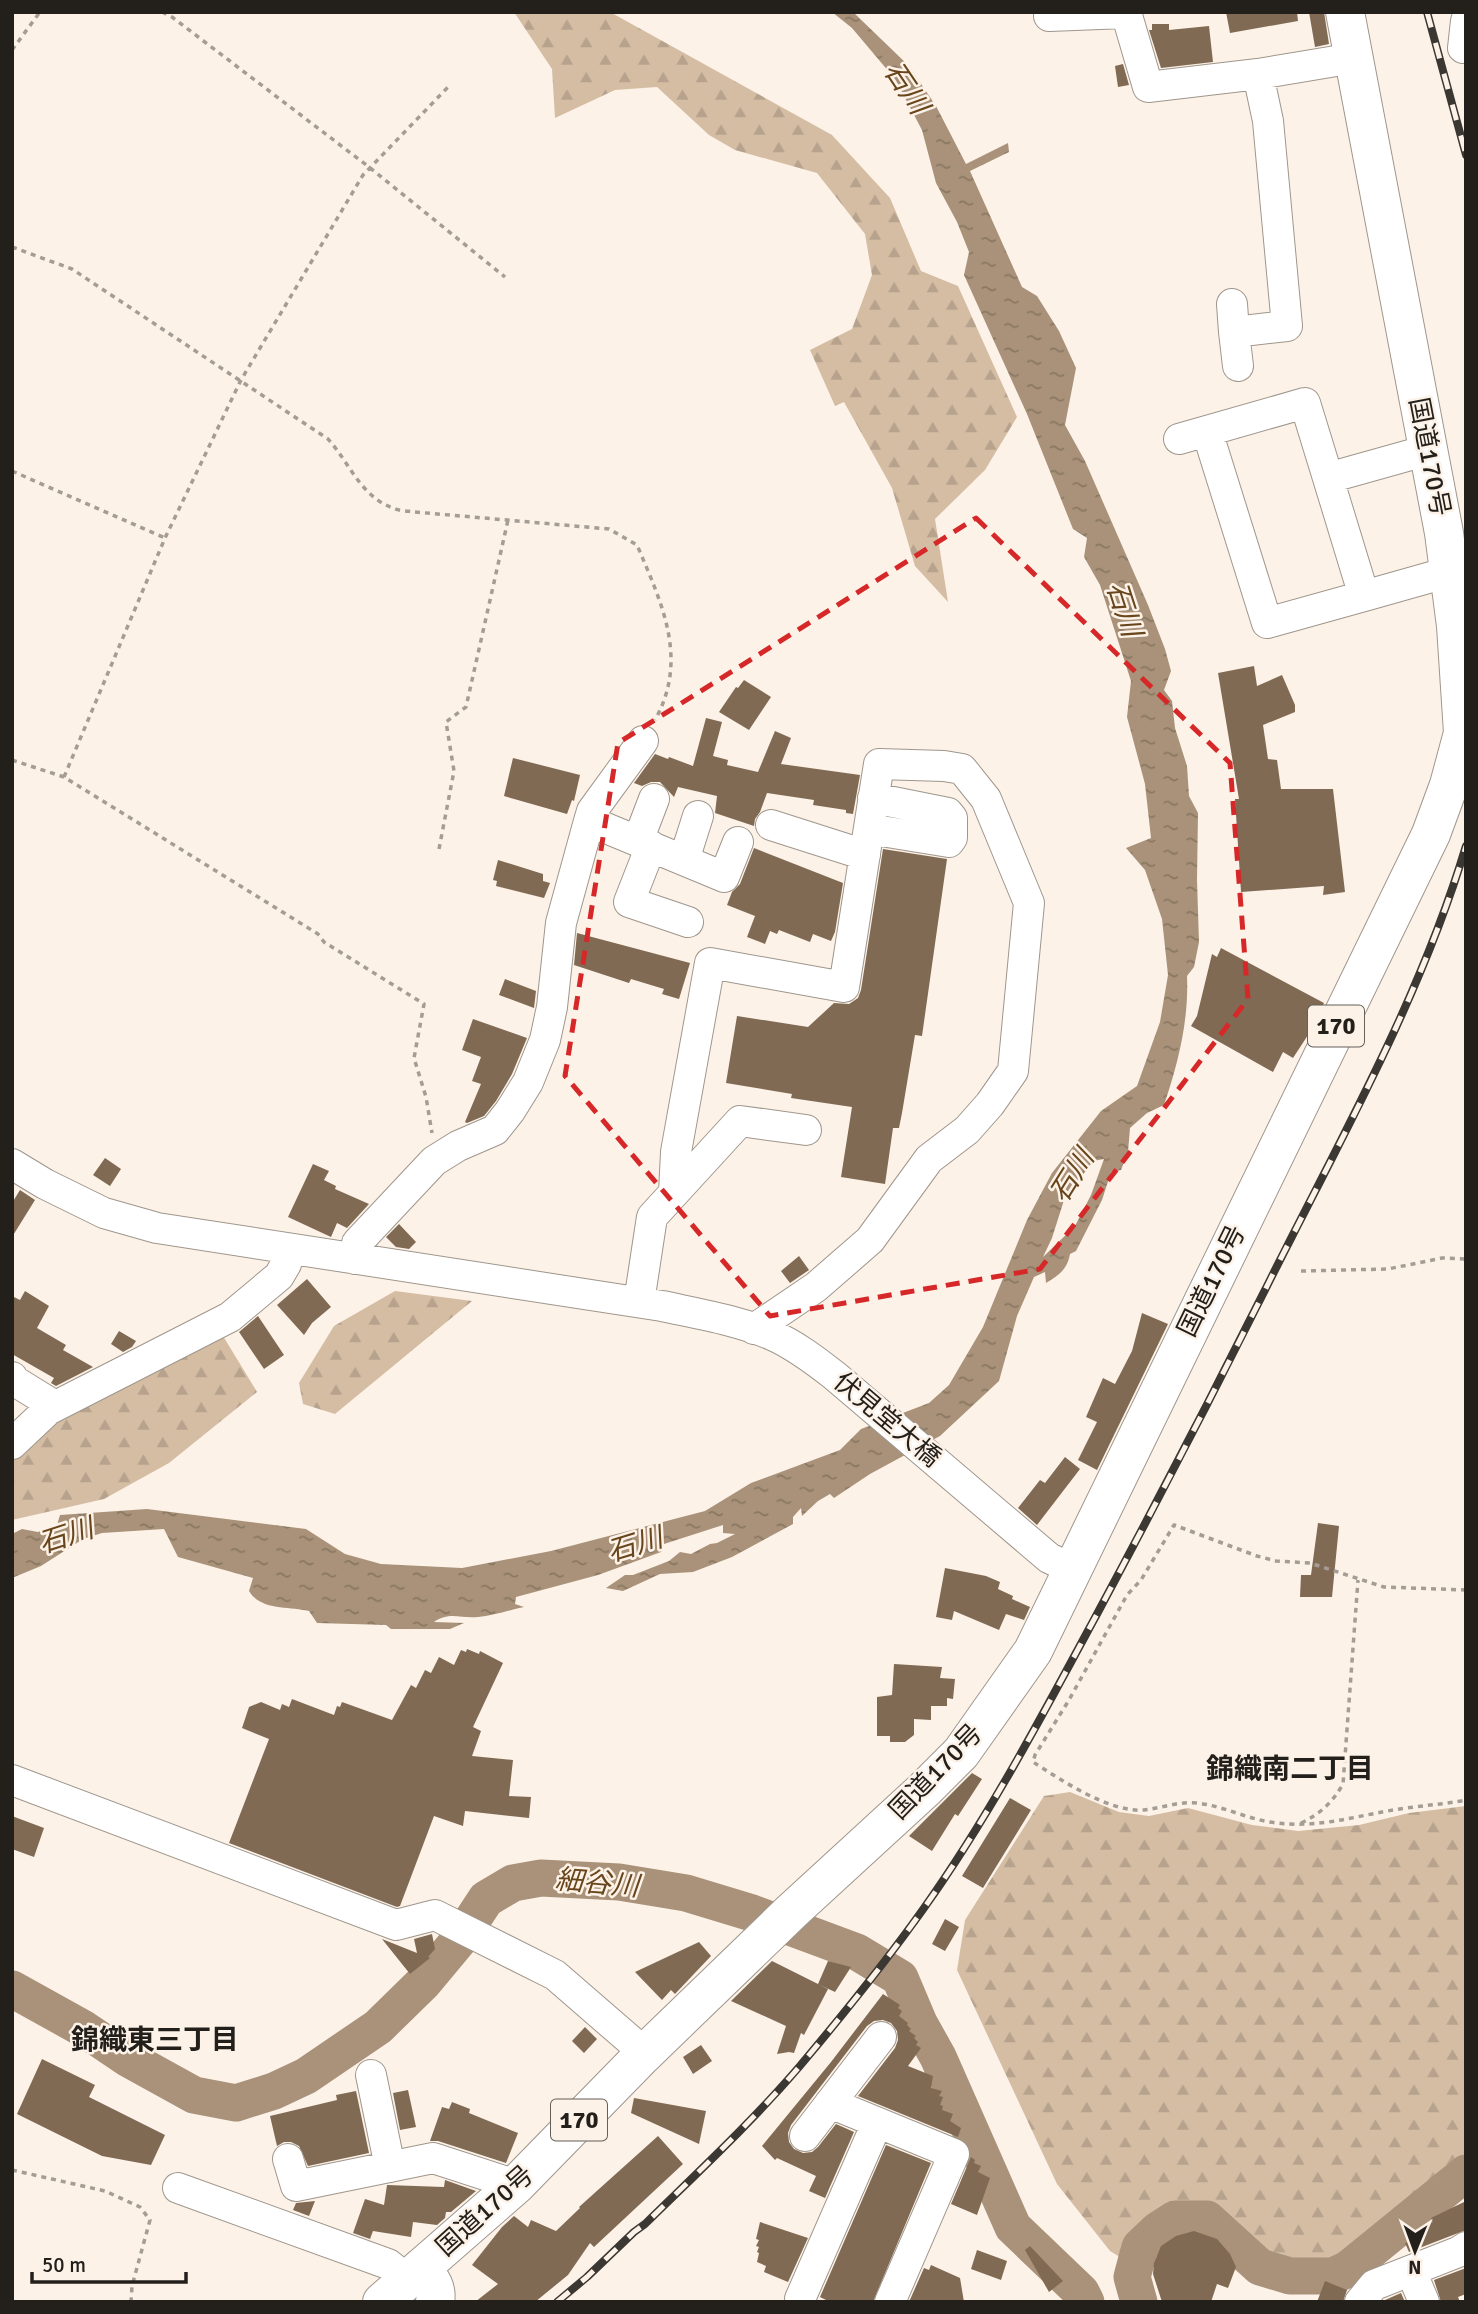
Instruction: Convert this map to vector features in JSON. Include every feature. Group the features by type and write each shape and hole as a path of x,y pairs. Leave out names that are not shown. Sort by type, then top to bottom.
{"highway":[{"name":"国道170号","path":"412,2288 642,2056 961,1753 1032,1651 1431,834 1449,785 1463,733 1456,626 1428,450 1345,12"}],"street":[{"path":"1049,16 1126,12 1148,87 1258,74 1354,58"},
{"path":"1238,366 1233,318 1287,326 1268,121 1258,74"},
{"path":"1364,596 1305,402 1193,435 1267,623 1364,596 1449,572"},
{"path":"1328,478 1428,450"},
{"path":"355,1259 357,1244 433,1163 458,1146 495,1130 528,1082 545,1040 552,1007 561,923 589,821 593,811 643,741"},
{"path":"674,1193 676,1152 710,963 844,987 879,764 962,769 986,799 1029,903 1013,1071 990,1104 967,1129 929,1159 870,1240 763,1332"},
{"path":"771,825 867,842 948,842 952,838 952,818 948,813 873,798"},
{"path":"654,799 629,902 688,922"},
{"path":"684,860 698,816"},
{"path":"589,821 724,877 738,842"},
{"path":"639,1303 652,1217 740,1121 806,1130"},
{"name":"伏見堂大橋","path":"12,1164 45,1184 104,1213 158,1228 639,1303 720,1318 763,1332 811,1357 1049,1558 1072,1569"},
{"path":"12,1444 48,1410 230,1317 279,1276 286,1264 289,1249"},
{"path":"12,1377 55,1406"},
{"path":"12,1780 396,1925 435,1915 555,1975 630,2040 642,2056"},
{"path":"805,2136 881,2036"},
{"path":"371,2075 390,2166"},
{"path":"830,2103 954,2154 890,2302"},
{"path":"794,2297 877,2123"},
{"path":"288,2159 296,2186 433,2158 516,2185"},
{"path":"178,2188 388,2264 412,2288"},
{"path":"1360,2302 1374,2285 1466,2247"},
{"path":"1411,2271 1424,2302"}],"path":[{"path":"12,50 40,12"},
{"path":"162,12 183,25 369,167 505,277"},
{"path":"64,777 165,538 241,380 369,167 451,84"},
{"path":"12,247 72,269 328,439 343,455 364,488 392,508 609,529 637,545 667,627 673,654 672,673 667,689 657,716 643,741"},
{"path":"12,471 165,538"},
{"path":"439,849 454,771 446,722 466,707 508,520"},
{"path":"12,760 64,777 318,934 324,942 424,1004 414,1058 431,1117 433,1163"},
{"path":"1301,1271 1388,1269 1442,1258 1466,1259"},
{"path":"1466,1590 1384,1587 1310,1563 1276,1561 1257,1556 1174,1525 1141,1580 1127,1595 1033,1762 1060,1779 1118,1807 1144,1810 1196,1803 1222,1807 1269,1821 1298,1824 1353,1819 1466,1800"},
{"path":"1298,1824 1324,1810 1334,1800 1343,1784 1358,1580"},
{"path":"1119,1592 1127,1595"},
{"path":"12,2170 105,2191 140,2207 150,2220 132,2286 131,2302"}],"highlighted area":[{"path":"976,518 1230,763 1248,999 1040,1269 770,1316 565,1076 618,743"}],"green space":[{"path":"514,12 610,12 832,135 890,198 921,271 958,286 1017,417 985,470 935,519 948,602 915,566 892,488 844,402 835,406 810,350 852,329 872,275 865,234 817,173 735,150 709,135 657,87 615,90 555,118 552,69"},
{"path":"395,1291 472,1301 335,1414 303,1404 299,1383 334,1326"},
{"path":"220,1331 257,1392 169,1463 104,1499 12,1520 12,1444"},
{"path":"1070,1792 1119,1812 1149,1816 1188,1808 1252,1825 1298,1831 1359,1825 1409,1813 1466,1806 1466,2168 1343,2264 1304,2266 1272,2262 1253,2251 1211,2216 1170,2215 1135,2245 1128,2262 1110,2251 1057,2184 957,1970 965,1920 1044,1796"}],"water":[{"name":"石川","path":"832,12 853,12 909,66 936,106 966,164 1008,143 1009,152 970,171 1022,287 1037,296 1059,331 1076,368 1065,425 1085,461 1165,649 1171,671 1164,690 1172,701 1175,728 1187,766 1189,796 1198,813 1199,942 1194,967 1187,976 1182,1042 1164,1105 1147,1113 1130,1128 1128,1152 1121,1170 1111,1172 1102,1200 1076,1251 1070,1254 1065,1268 1046,1283 1045,1272 1034,1277 1017,1316 999,1381 940,1436 870,1474 834,1498 830,1494 802,1516 801,1508 793,1517 793,1524 732,1557 693,1572 660,1574 623,1591 606,1588 625,1575 633,1575 669,1561 680,1552 691,1554 735,1534 723,1533 723,1525 664,1544 661,1552 598,1575 516,1597 515,1604 524,1607 484,1616 445,1617 434,1622 464,1623 450,1629 391,1629 386,1625 317,1623 309,1611 276,1607 261,1602 249,1591 253,1578 178,1557 164,1529 102,1533 83,1539 41,1566 12,1578 12,1534 22,1529 38,1532 57,1525 60,1515 147,1509 306,1529 345,1554 381,1564 462,1568 551,1551 705,1511 751,1483 840,1450 861,1429 929,1403 949,1385 983,1327 1027,1220 1052,1173 1101,1111 1137,1086 1160,1022 1168,975 1162,919 1145,870 1126,848 1151,838 1145,784 1127,717 1131,681 1100,585 1084,557 1087,538 1073,529 1027,414 964,275 969,252 957,222 936,183 922,130 895,79 852,28","holes":["1104,1159 1091,1195 1075,1226 1043,1257 1064,1200 1093,1161"]}],"building":[{"path":"1226,12 1297,12 1298,21 1230,33"},
{"path":"1309,12 1324,12 1329,44 1315,47"},
{"path":"1152,24 1169,24 1169,30 1209,26 1213,62 1161,68 1149,30 1152,30"},
{"path":"1123,64 1129,85 1118,87 1115,66"},
{"path":"1254,666 1257,686 1282,675 1295,705 1295,712 1263,725 1268,759 1277,760 1281,789 1333,789 1345,892 1323,895 1324,886 1241,892 1235,799 1239,799 1218,673"},
{"path":"744,680 771,697 749,730 719,712"},
{"path":"706,718 722,722 713,756 728,760 727,765 758,772 775,731 791,738 781,764 860,775 853,814 846,813 846,810 813,805 814,800 767,793 754,826 715,813 717,796 678,787 674,797 660,782 642,786 634,783 655,754 693,766"},
{"path":"513,758 580,775 574,801 572,800 567,814 504,796"},
{"path":"754,848 843,883 831,941 813,934 810,942 779,930 777,934 770,931 765,944 747,937 755,916 727,905 732,892 740,884"},
{"path":"883,849 947,859 922,1036 915,1035 899,1128 893,1128 885,1184 841,1177 852,1107 791,1098 792,1094 726,1083 737,1016 808,1027 834,1003 849,1004 858,998"},
{"path":"498,860 543,874 543,881 550,883 544,898 496,886 497,881 493,880"},
{"path":"577,933 690,963 679,999 662,994 664,989 631,979 629,983 574,965"},
{"path":"1221,948 1324,1003 1293,1058 1283,1052 1273,1072 1191,1026 1197,1016 1212,954 1217,957"},
{"path":"505,979 536,991 534,1008 499,995"},
{"path":"473,1019 527,1038 512,1074 496,1101 484,1116 467,1123 465,1122 481,1084 472,1081 481,1057 462,1050"},
{"path":"105,1158 121,1169 110,1186 93,1175"},
{"path":"313,1164 329,1171 324,1180 336,1186 335,1189 369,1204 347,1228 337,1223 331,1237 288,1217"},
{"path":"20,1190 35,1200 12,1237 12,1203"},
{"path":"399,1224 416,1242 409,1249 396,1247 386,1237"},
{"path":"799,1256 809,1270 790,1283 781,1271"},
{"path":"307,1279 331,1307 312,1323 304,1335 277,1305"},
{"path":"25,1291 49,1306 37,1328 66,1345 63,1350 93,1367 56,1386 51,1383 54,1378 12,1354 12,1296 20,1300"},
{"path":"1142,1313 1168,1324 1097,1470 1078,1460 1097,1422 1086,1417 1103,1378 1115,1384 1132,1351"},
{"path":"258,1316 284,1355 264,1369 239,1332"},
{"path":"119,1331 136,1341 123,1352 111,1344"},
{"path":"1065,1457 1080,1469 1037,1525 1018,1508 1040,1480 1045,1483"},
{"path":"1318,1523 1339,1526 1332,1597 1300,1597 1301,1575 1311,1575"},
{"path":"945,1568 986,1576 1000,1582 998,1589 1030,1607 1024,1620 1006,1614 999,1630 954,1611 952,1620 936,1617"},
{"path":"467,1649 479,1654 480,1651 503,1663 473,1727 481,1731 472,1756 513,1760 509,1796 531,1797 529,1818 465,1811 463,1826 434,1816 400,1906 397,1907 229,1843 269,1739 242,1728 249,1707 261,1702 280,1710 282,1704 289,1707 292,1699 334,1715 337,1706 340,1707 342,1702 392,1720 411,1685 416,1688 425,1670 431,1673 439,1657 454,1665 461,1650 466,1652"},
{"path":"894,1664 942,1667 940,1678 955,1679 953,1699 947,1698 947,1706 931,1706 931,1720 914,1719 914,1735 905,1742 890,1742 890,1736 877,1736 877,1697 892,1695"},
{"path":"972,1773 982,1779 958,1816 955,1814 932,1851 909,1836"},
{"path":"1010,1798 1031,1810 983,1888 962,1876"},
{"path":"12,1816 44,1828 34,1857 12,1849"},
{"path":"945,1919 959,1927 945,1951 932,1944"},
{"path":"432,1934 435,1949 428,1957 430,1958 410,1974 382,1939 417,1953 414,1939"},
{"path":"699,1942 711,1956 675,1994 671,1990 662,2000 635,1972"},
{"path":"772,1961 828,1989 804,2035 801,2033 794,2053 777,2054 786,2026 731,2001"},
{"path":"828,1961 851,1967 835,1992 818,1984"},
{"path":"883,1994 900,2005 898,2008 902,2011 899,2016 908,2023 911,2029 909,2031 916,2036 916,2045 921,2048 908,2066 933,2076 931,2088 942,2091 939,2096 943,2097 940,2105 943,2106 942,2110 953,2114 950,2121 961,2128 958,2137 858,2096 895,2048 898,2040 897,2031 891,2023 874,2021 867,2026 791,2125 788,2133 789,2142 794,2149 803,2153 812,2152 818,2147 836,2124 854,2132 825,2198 809,2191 816,2176 777,2158 775,2160 762,2146"},
{"path":"585,2027 597,2039 584,2053 572,2041"},
{"path":"701,2045 712,2061 693,2074 683,2057"},
{"path":"42,2059 95,2085 89,2097 165,2135 151,2165 102,2156 17,2114"},
{"path":"408,2090 416,2127 400,2130 393,2093"},
{"path":"356,2091 369,2153 308,2166 299,2146 284,2142 277,2146 270,2116 337,2100 336,2095"},
{"path":"634,2098 706,2111 699,2144 631,2113"},
{"path":"452,2102 470,2109 469,2113 518,2133 506,2163 438,2141 430,2141 442,2107 449,2109"},
{"path":"658,2136 683,2164 594,2247 590,2243 568,2275 535,2302 475,2302 498,2284 472,2265 514,2216 528,2227 531,2220 556,2231"},
{"path":"886,2145 931,2163 873,2302 830,2302 820,2297"},
{"path":"971,2157 975,2160 974,2163 981,2166 978,2172 990,2178 977,2215 951,2204"},
{"path":"445,2180 476,2191 451,2212 446,2212 445,2218 437,2225 413,2222 411,2237 373,2231 370,2239 353,2233 365,2199 384,2205 387,2185 444,2187"},
{"path":"315,2201 309,2216 293,2210 296,2203"},
{"path":"1466,2201 1466,2230 1409,2252 1405,2243 1412,2241 1410,2236 1424,2230 1423,2227 1433,2222 1431,2218"},
{"path":"760,2222 808,2238 788,2282 764,2272 766,2266 757,2262 759,2247 756,2246 759,2240 756,2239"},
{"path":"1194,2231 1217,2239 1230,2254 1236,2267 1228,2288 1217,2284 1211,2302 1162,2302 1153,2274 1161,2246 1176,2236"},
{"path":"1030,2246 1063,2281 1049,2292 1025,2250"},
{"path":"977,2250 1007,2261 1001,2280 971,2269"},
{"path":"931,2265 960,2278 964,2302 909,2302 924,2268 929,2270"},
{"path":"1466,2268 1466,2294 1458,2297 1460,2302 1441,2302 1434,2280"},
{"path":"1325,2281 1347,2290 1343,2302 1317,2302"},
{"path":"1401,2293 1405,2302 1383,2302 1385,2300"}],"waterway":[{"name":"細谷川","path":"12,1989 194,2095 236,2103 274,2091 306,2076 378,2027 424,1982 459,1940 486,1899 513,1883 541,1878 619,1882 686,1893 752,1913 857,1952 900,1978 1013,2227 1081,2292 1086,2302"},
{"name":"細谷川","path":"1139,2302 1132,2277 1140,2247 1175,2219 1207,2219 1260,2267 1290,2276 1333,2276 1348,2269 1466,2173"}],"railway":[{"path":"1427,12 1466,155"},
{"path":"557,2302 645,2224 781,2088 894,1949 971,1837 1036,1726 1119,1573 1377,1068 1426,959 1466,846"}],"district":[{"name":"錦織南二丁目","path":"1290,1769"},
{"name":"錦織東三丁目","path":"155,2040"}]}
